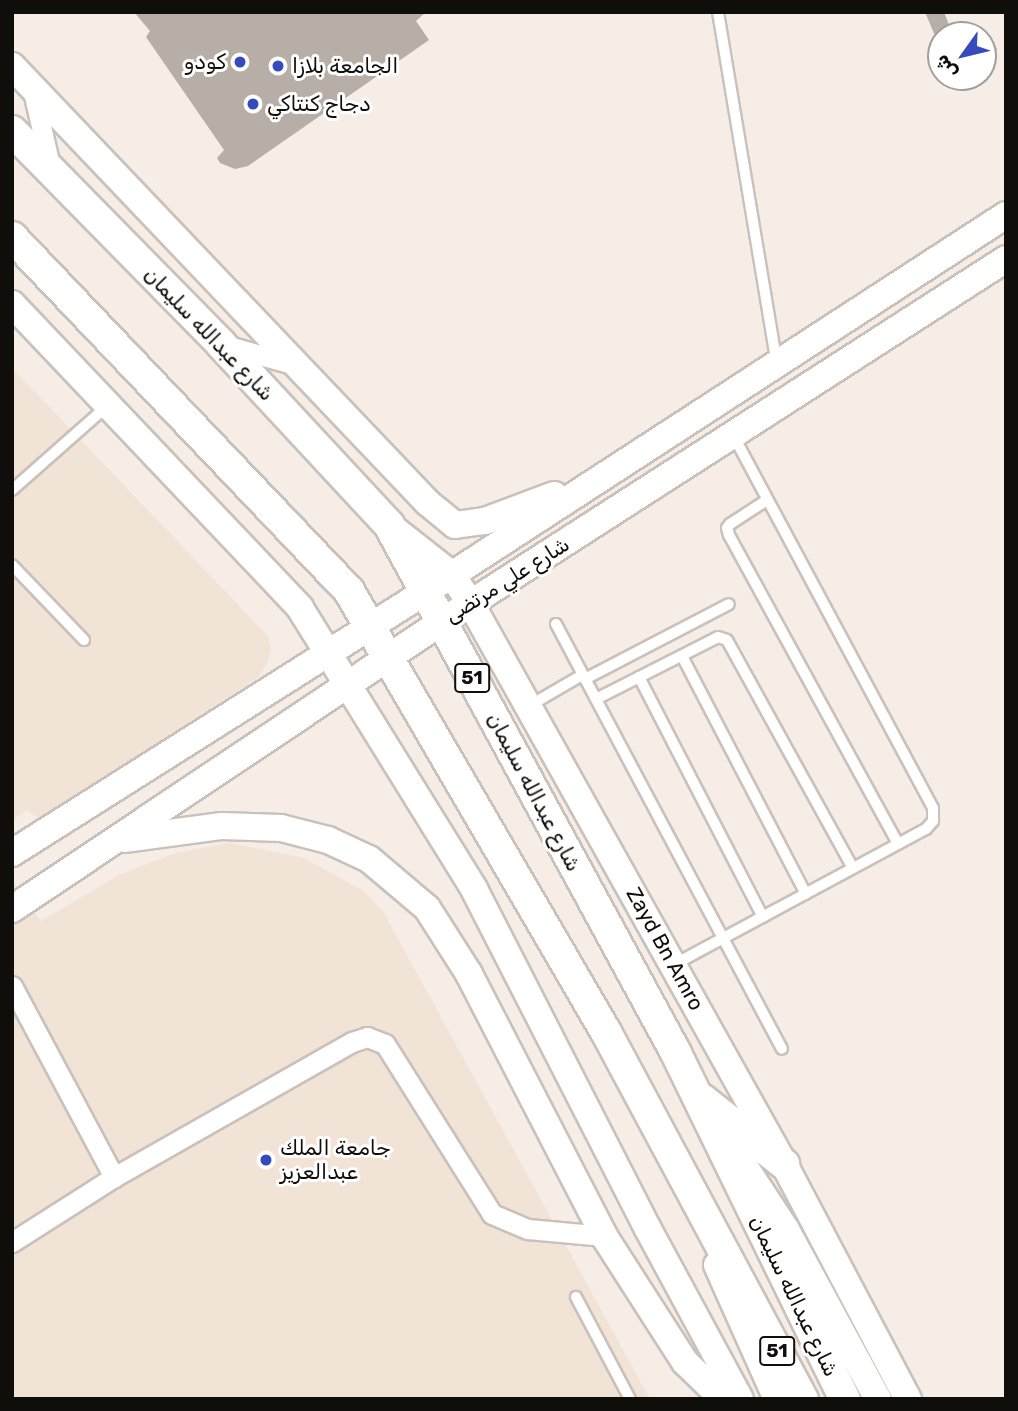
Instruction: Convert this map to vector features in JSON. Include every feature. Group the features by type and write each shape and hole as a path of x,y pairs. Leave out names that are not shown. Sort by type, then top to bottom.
{"main road":[{"path":"12,66 428,503 455,525 485,521 598,479"},
{"name":"شارع عبدالله سليمان","path":"12,131 221,344 439,582 443,621 696,1094 845,1399"},
{"name":"شارع علي مرتضى","path":"12,853 327,654 1006,215"},
{"name":"شارع عبدالله سليمان","path":"12,237 349,591 600,1020 803,1399"},
{"name":"شارع علي مرتضى","path":"12,909 443,621 1006,258"},
{"path":"12,304 300,608 474,889 648,1229 740,1399"},
{"name":"Zayd Bn Amro","path":"439,582 471,604 784,1164 908,1399"},
{"path":"82,811 110,846 222,826 281,828 328,840 369,859 427,908 462,963 604,1236 685,1362 723,1399"},
{"path":"696,1094 784,1164"},
{"path":"696,1094 785,1228 878,1399"},
{"path":"653,1119 777,1399"}],"street":[{"path":"32,87 51,171"},
{"path":"221,344 297,366"},
{"path":"12,986 114,1177"},
{"path":"12,1242 114,1177 352,1042 366,1037 385,1044 492,1214 528,1229 604,1236"}],"lane":[{"path":"718,12 777,363"},
{"path":"12,490 108,405"},
{"path":"674,965 926,829 933,821 933,808 732,435"},
{"path":"767,500 730,524 727,528 729,535 898,844"},
{"path":"12,565 84,640"},
{"path":"529,706 729,604"},
{"path":"556,624 782,1049"},
{"path":"596,699 718,637 733,646 853,868"},
{"path":"682,656 806,894"},
{"path":"639,677 763,917"},
{"path":"576,1297 630,1399"}],"shaded area":[{"path":"12,368 268,636 271,649 267,664 257,678 39,819 27,810 12,821"},
{"name":"جامعة الملك عبدالعزيز","path":"230,843 304,858 364,891 384,913 650,1399 12,1399 12,881 41,921 121,874 175,853"}],"building":[{"name":"الجامعة بلازا","path":"134,12 426,12 416,21 429,40 248,166 235,169 220,163 217,158 224,150 146,37 150,31"},
{"path":"925,12 944,12 948,21 929,21"}],"place":[{"name":"كودو","path":"240,62"},
{"name":"الجامعة بلازا","path":"278,66"},
{"name":"دجاج كنتاكي","path":"253,104"},
{"name":"جامعة الملك عبدالعزيز","path":"266,1160"}]}
